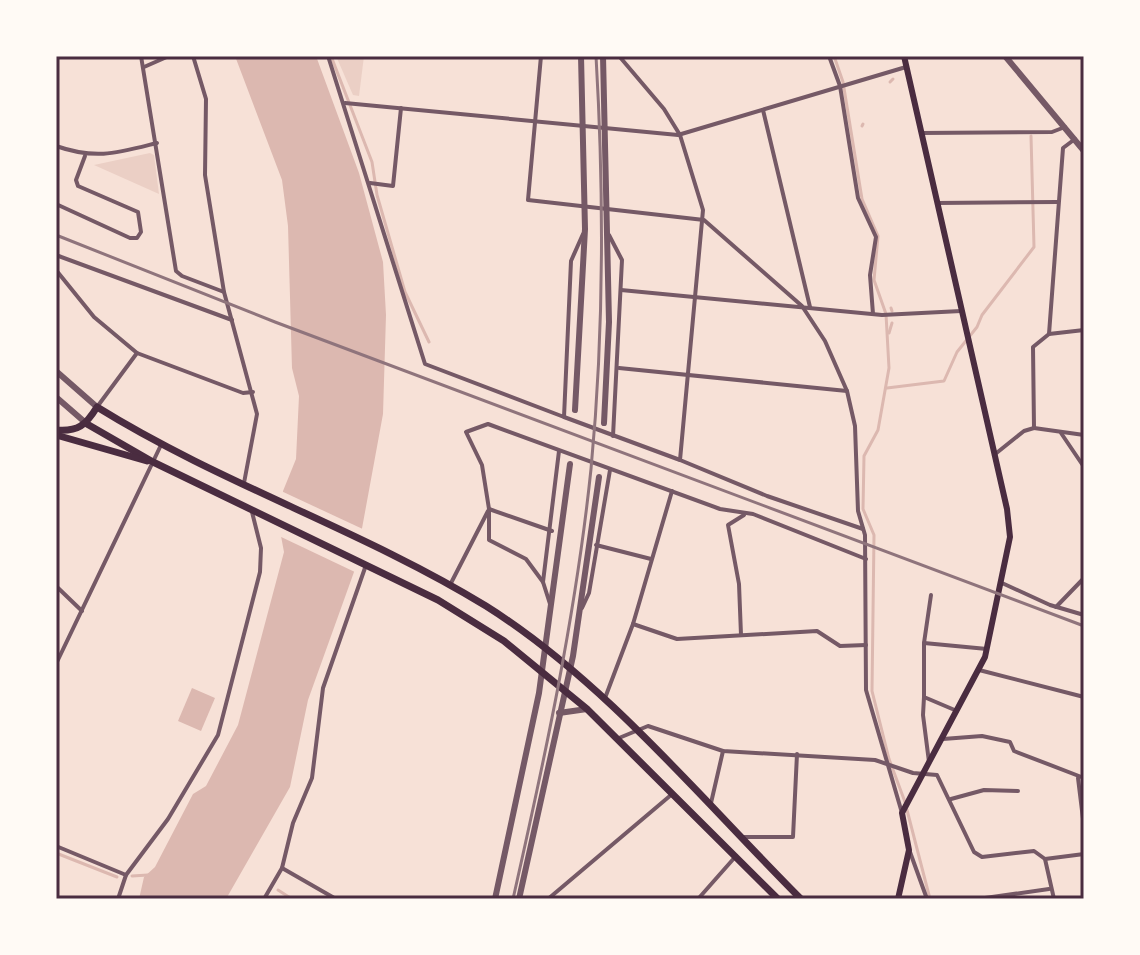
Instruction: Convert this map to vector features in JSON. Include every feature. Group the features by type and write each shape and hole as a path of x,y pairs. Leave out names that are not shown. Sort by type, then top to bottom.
{"main road":[{"path":"898,899 909,850 902,812 916,774 930,766 940,739 979,670 987,649 1010,537 1007,509 906,57"},
{"path":"56,433 76,430 87,424 97,407 161,445 449,585 545,649 570,671 634,730 801,899"},
{"path":"87,424 153,462 470,618 587,709 778,899"},
{"path":"56,433 153,462"}],"street":[{"path":"141,56 176,271 224,292"},
{"path":"144,67 169,56"},
{"path":"193,56 206,99 204,165 224,292 254,392 257,427 244,485"},
{"path":"328,56 425,364 782,502 863,529"},
{"path":"541,56 528,200 704,220 802,306 825,341 847,391 855,426 858,511 866,559 866,690 902,812"},
{"path":"575,410 585,229 581,56"},
{"path":"603,56 608,207 604,423"},
{"path":"619,56 664,109 680,135 704,220 680,460"},
{"path":"829,56 841,86 858,198 876,237 870,275 873,315"},
{"path":"1005,56 1084,151"},
{"path":"345,103 680,135 906,67"},
{"path":"370,183 393,186 401,108"},
{"path":"763,109 810,307"},
{"path":"921,133 1052,132 1065,127"},
{"path":"1049,334 1063,148 1075,139"},
{"path":"56,146 85,156 112,155 157,143"},
{"path":"56,204 130,238 137,238 141,232 138,212 78,186 76,180 85,156"},
{"path":"937,203 1058,202"},
{"path":"564,417 571,261 585,229"},
{"path":"608,233 622,260 619,368 613,436"},
{"path":"56,255 232,320"},
{"path":"56,270 94,317 137,353 243,393 254,392"},
{"path":"621,290 873,315 962,311"},
{"path":"1034,428 1032,352 1038,340 1049,334 1084,330"},
{"path":"56,371 97,407 137,353"},
{"path":"619,368 847,391"},
{"path":"56,397 87,424"},
{"path":"552,611 543,582 526,559 489,540 489,509 482,465 466,432 488,424 720,509 747,513 866,559"},
{"path":"994,455 1024,431 1034,428 1084,435"},
{"path":"1060,432 1084,467"},
{"path":"56,664 161,445"},
{"path":"543,582 552,531 560,450"},
{"path":"495,899 542,672 570,464"},
{"path":"580,611 589,593 610,470"},
{"path":"519,899 570,671 599,477"},
{"path":"603,701 633,624 672,491"},
{"path":"489,509 552,531"},
{"path":"449,585 489,509"},
{"path":"118,899 126,875 168,819 218,735 260,572 261,548 252,510"},
{"path":"741,635 739,584 728,525 747,513"},
{"path":"596,545 651,559"},
{"path":"264,899 282,868 293,823 312,778 323,688 365,564"},
{"path":"1056,607 1084,578"},
{"path":"1000,582 1056,607 1084,615"},
{"path":"56,586 82,611"},
{"path":"930,766 923,715 924,643 931,595"},
{"path":"633,624 677,639 817,631 840,646 866,645"},
{"path":"924,643 987,649"},
{"path":"979,670 1084,697"},
{"path":"924,697 958,711"},
{"path":"559,713 587,709"},
{"path":"617,739 648,726 723,751 797,754 888,764 916,774 937,775 974,852 982,857 1034,851 1045,859 1084,854"},
{"path":"940,739 982,736 1010,742 1014,751 1081,778 1084,827"},
{"path":"710,807 723,751"},
{"path":"738,837 793,837 797,754"},
{"path":"951,799 984,790 1018,791"},
{"path":"548,899 674,793"},
{"path":"56,846 126,875"},
{"path":"909,850 927,899"},
{"path":"698,899 736,856"},
{"path":"1045,859 1049,889 1054,899"},
{"path":"282,868 336,899"},
{"path":"978,899 1049,889"}],"shaded area":[{"path":"235,56 316,56 359,173 383,262 386,315 383,414 354,572 308,700 290,787 226,899 139,899 144,877 155,867 193,794 206,786 238,725 284,552 281,536 283,491 296,459 299,396 292,368 288,226 282,180"},
{"path":"336,56 364,56 359,96 353,95"},
{"path":"150,153 154,155 159,194 94,165"},
{"path":"192,688 215,698 201,731 178,721"}],"pier":[{"path":"279,490 367,531 357,573 277,535"}],"waterway":[{"path":"331,56 372,162 377,195 405,292 429,342"},
{"path":"834,56 843,82 862,199 878,236 874,280 886,314 889,368 878,430 864,456 863,509 874,535 872,691 889,759 905,802"},
{"path":"890,82 893,79"},
{"path":"887,388 944,381 957,352 1034,247 1031,136"},
{"path":"889,333 892,323"},
{"path":"907,810 930,899"},
{"path":"56,853 117,877"},
{"path":"132,876 148,875"},
{"path":"278,890 292,899"}],"railway":[{"path":"513,899 568,631 591,469 601,263 596,56"},
{"path":"56,235 275,322 1084,626"}]}
